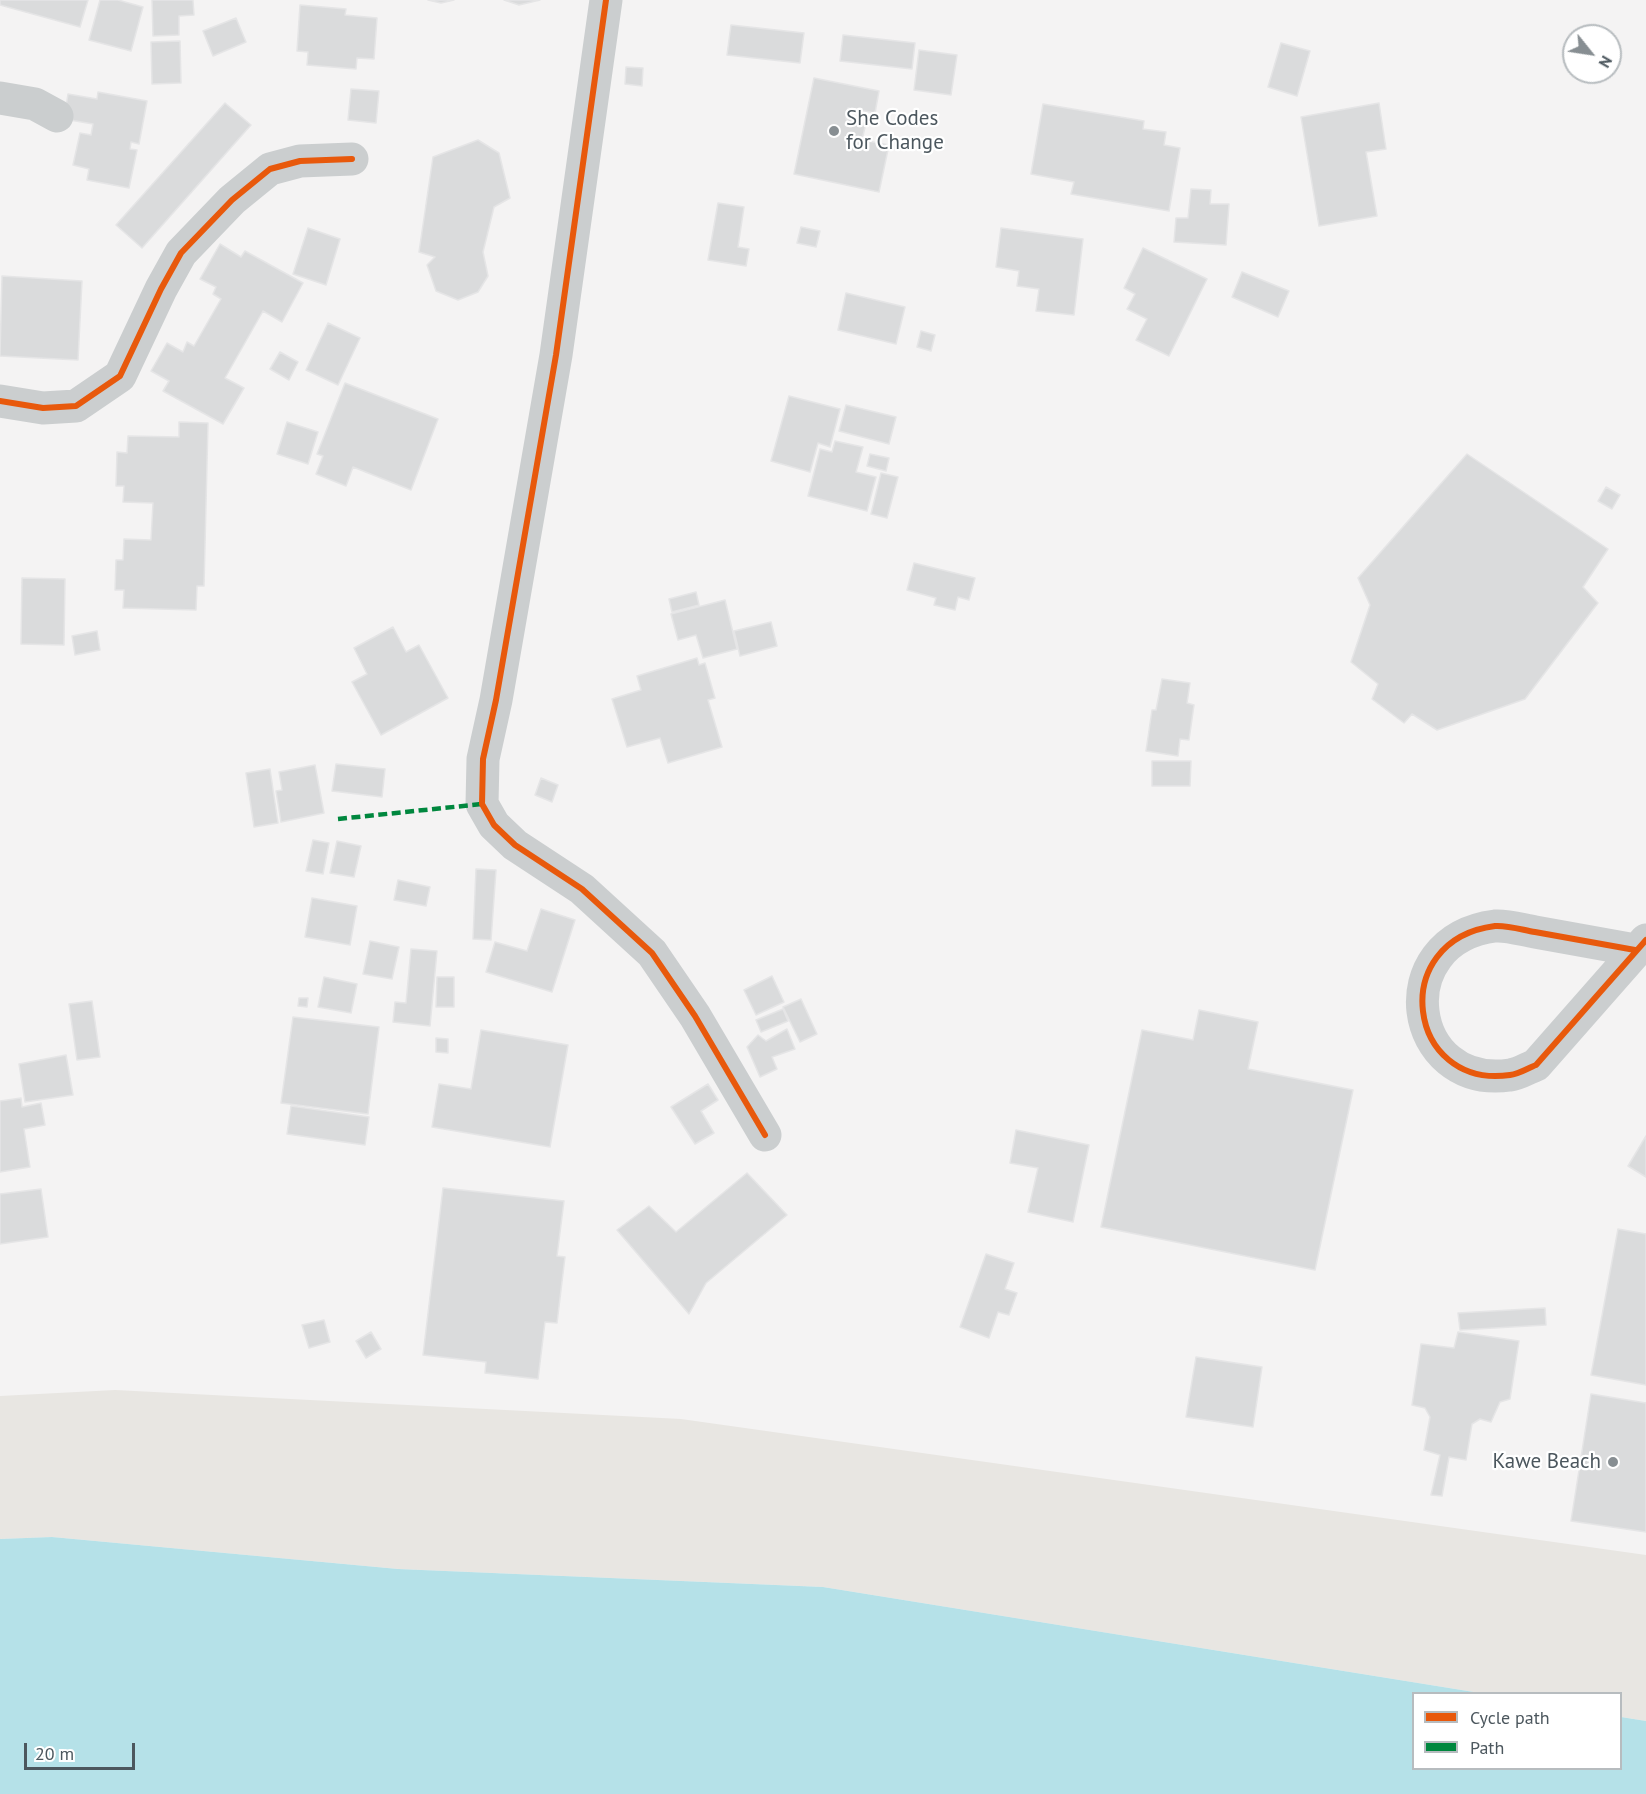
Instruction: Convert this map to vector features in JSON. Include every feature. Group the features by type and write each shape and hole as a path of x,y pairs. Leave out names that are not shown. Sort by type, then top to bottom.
{"street":[{"path":"606,0 556,355 498,689 483,759 482,804 494,825 515,844 582,889 652,953 695,1016 765,1135"},
{"path":"0,98 35,104 57,116"},
{"path":"0,401 43,408 76,406 120,376 161,288 181,253 232,200 270,169 300,161 352,159"},
{"path":"1498,926 1640,945 1536,1065 1513,1075 1488,1076 1463,1069 1443,1054 1428,1033 1421,1009 1423,983 1434,960 1451,941 1473,930 1498,926"}],"sand":[{"path":"115,1390 681,1419 1646,1555 1646,1721 1622,1717 1622,1692 1474,1692 823,1587 398,1569 52,1537 0,1539 0,1396"}],"water":[{"path":"52,1537 398,1569 823,1587 1474,1692 1412,1692 1412,1770 1622,1770 1622,1717 1646,1721 1646,1794 0,1794 0,1539"}],"building":[{"path":"0,0 88,0 80,27 0,5"},
{"path":"100,0 118,0 143,7 131,51 89,40"},
{"path":"152,0 193,0 194,15 179,16 179,35 153,36"},
{"path":"428,0 454,0 441,3"},
{"path":"504,0 540,0 519,5"},
{"path":"300,5 346,9 345,15 377,18 374,59 357,58 356,69 307,65 308,52 297,51"},
{"path":"236,18 246,42 213,56 203,31"},
{"path":"731,25 804,33 800,63 727,55"},
{"path":"843,35 915,43 912,69 840,61"},
{"path":"180,41 181,83 152,84 151,42"},
{"path":"1281,43 1310,51 1297,96 1268,87"},
{"path":"919,50 957,55 951,95 914,90"},
{"path":"626,67 643,68 642,86 625,84"},
{"name":"She Codes for Change","path":"814,78 879,91 875,113 848,108 846,119 866,123 862,140 889,145 879,192 794,174"},
{"path":"351,89 379,91 376,123 348,120"},
{"path":"98,92 147,101 139,144 131,142 130,149 137,150 129,188 87,180 89,169 73,165 80,133 91,135 93,124 64,119 68,94 97,99"},
{"path":"225,103 251,125 142,248 116,225"},
{"path":"1379,103 1386,149 1366,152 1377,216 1319,226 1301,117"},
{"path":"1043,104 1144,121 1143,129 1166,132 1164,145 1180,148 1169,211 1071,194 1074,182 1031,174"},
{"path":"478,140 499,153 510,198 494,207 483,252 488,276 478,292 458,300 436,291 427,265 435,257 419,252 433,157"},
{"path":"1191,189 1211,190 1210,204 1229,204 1226,245 1174,242 1176,218 1188,218"},
{"path":"718,203 744,207 738,247 749,249 746,266 708,260"},
{"path":"801,227 820,231 816,247 797,243"},
{"path":"308,228 340,239 326,285 293,274"},
{"path":"1001,228 1083,239 1074,315 1036,311 1039,289 1017,286 1019,271 996,267"},
{"path":"220,244 241,257 245,251 303,283 282,322 263,311 225,378 244,388 223,424 163,391 169,381 151,371 167,343 183,352 187,342 194,346 221,299 213,294 216,287 200,279"},
{"path":"1143,248 1207,279 1169,356 1136,340 1147,319 1127,309 1135,294 1124,288"},
{"path":"1242,272 1289,291 1278,317 1232,297"},
{"path":"2,276 82,281 78,360 0,356"},
{"path":"846,293 905,307 896,344 838,330"},
{"path":"328,323 360,338 338,385 306,370"},
{"path":"921,331 935,335 931,351 917,347"},
{"path":"280,352 298,362 289,380 270,369"},
{"path":"345,383 438,419 411,490 353,467 346,486 316,474 323,456 317,454"},
{"path":"789,396 840,409 830,447 818,443 810,472 771,461"},
{"path":"846,405 896,417 889,444 839,431"},
{"path":"179,422 208,423 204,586 197,586 196,610 123,608 124,590 115,590 116,560 123,560 124,539 151,540 153,503 123,502 124,486 116,486 117,452 127,453 128,436 179,437"},
{"path":"287,422 318,432 308,464 277,454"},
{"path":"835,441 863,447 856,472 876,477 867,511 808,496 820,449 832,452"},
{"path":"870,454 889,458 886,471 867,466"},
{"path":"1467,454 1608,549 1583,587 1598,603 1525,699 1437,730 1412,714 1404,723 1372,699 1378,684 1351,662 1370,605 1358,578"},
{"path":"881,473 898,477 887,518 871,514"},
{"path":"1606,487 1620,495 1612,509 1598,501"},
{"path":"914,563 975,578 969,600 958,597 955,610 934,605 936,598 907,590"},
{"path":"22,578 65,579 64,645 21,644"},
{"path":"696,592 699,605 672,612 669,599"},
{"path":"725,600 737,649 703,658 696,635 678,640 671,614"},
{"path":"771,622 777,646 740,656 734,631"},
{"path":"393,627 406,652 419,645 448,698 381,735 352,682 367,674 354,648"},
{"path":"97,631 100,650 75,655 72,636"},
{"path":"697,658 699,665 705,663 715,698 708,700 722,747 668,763 660,738 627,747 612,699 641,690 637,676"},
{"path":"1162,679 1190,683 1187,703 1194,705 1189,740 1180,739 1178,756 1146,751 1152,710 1156,710"},
{"path":"1152,761 1191,761 1190,786 1152,786"},
{"path":"336,764 385,769 382,797 332,791"},
{"path":"315,765 324,813 281,822 276,791 282,790 279,772"},
{"path":"270,769 278,823 254,827 246,773"},
{"path":"541,778 558,785 552,802 535,795"},
{"path":"313,840 329,843 323,874 306,871"},
{"path":"337,841 361,846 354,877 330,873"},
{"path":"476,869 496,870 491,940 473,939"},
{"path":"398,880 430,887 426,906 394,900"},
{"path":"312,898 357,906 350,945 305,937"},
{"path":"541,909 575,920 552,992 486,972 495,942 527,951"},
{"path":"370,941 399,947 392,979 363,974"},
{"path":"411,949 437,951 430,1026 393,1022 395,1002 406,1003"},
{"path":"772,976 784,1002 756,1015 744,990"},
{"path":"324,977 357,984 351,1013 318,1007"},
{"path":"437,977 454,977 454,1007 436,1007"},
{"path":"299,998 308,998 307,1007 298,1006"},
{"path":"801,999 817,1034 800,1042 783,1007"},
{"path":"92,1001 100,1057 77,1060 69,1004"},
{"path":"783,1009 788,1021 761,1032 756,1020"},
{"path":"1199,1010 1258,1022 1248,1069 1353,1090 1315,1270 1101,1227 1142,1030 1193,1040"},
{"path":"293,1017 379,1027 368,1114 281,1103"},
{"path":"787,1029 795,1049 772,1057 777,1069 760,1077 747,1047 758,1035 766,1041"},
{"path":"481,1030 568,1045 550,1147 432,1127 439,1084 471,1089"},
{"path":"436,1038 448,1039 448,1053 436,1052"},
{"path":"66,1055 73,1095 25,1102 19,1064"},
{"path":"708,1084 718,1100 701,1111 714,1133 695,1144 671,1107"},
{"path":"21,1098 22,1107 41,1103 45,1125 24,1129 30,1167 0,1172 0,1101"},
{"path":"291,1106 369,1117 365,1145 287,1134"},
{"path":"1016,1130 1089,1145 1073,1222 1028,1212 1038,1168 1010,1163"},
{"path":"1646,1136 1646,1177 1628,1166"},
{"path":"747,1173 787,1215 706,1283 689,1314 617,1230 649,1206 676,1232"},
{"path":"443,1188 564,1201 557,1256 565,1257 557,1323 545,1322 538,1379 485,1373 486,1362 423,1355"},
{"path":"41,1189 48,1237 0,1244 0,1194"},
{"path":"1618,1229 1646,1234 1646,1385 1591,1375"},
{"path":"986,1254 1014,1263 1005,1289 1017,1293 1009,1315 998,1312 989,1338 960,1327"},
{"path":"1545,1308 1546,1325 1460,1330 1458,1313"},
{"path":"324,1320 330,1342 309,1348 302,1325"},
{"path":"371,1332 381,1349 366,1358 356,1341"},
{"path":"1458,1332 1519,1341 1510,1399 1500,1402 1491,1422 1480,1419 1472,1424 1466,1460 1449,1457 1442,1496 1431,1495 1440,1455 1424,1450 1430,1417 1425,1408 1412,1405 1421,1344 1454,1348"},
{"path":"1196,1357 1262,1367 1253,1427 1186,1417"},
{"name":"Kawe Beach","path":"1591,1394 1646,1403 1646,1532 1571,1521"}],"marked path":[{"path":"338,819 482,804"}],"cycle path":[{"path":"606,0 556,355 496,700 483,759 482,804 494,825 515,845 582,889 652,953 695,1016 765,1135"},
{"path":"0,401 43,408 76,406 120,376 161,289 181,253 232,200 270,169 300,161 352,159"},
{"path":"1635,950 1505,926 1495,926 1460,937 1437,957 1425,983 1423,1011 1431,1038 1449,1060 1475,1073 1510,1075 1536,1065 1646,940"}],"place":[{"name":"She Codes for Change","path":"834,131"},
{"name":"Kawe Beach","path":"1613,1462"}]}
